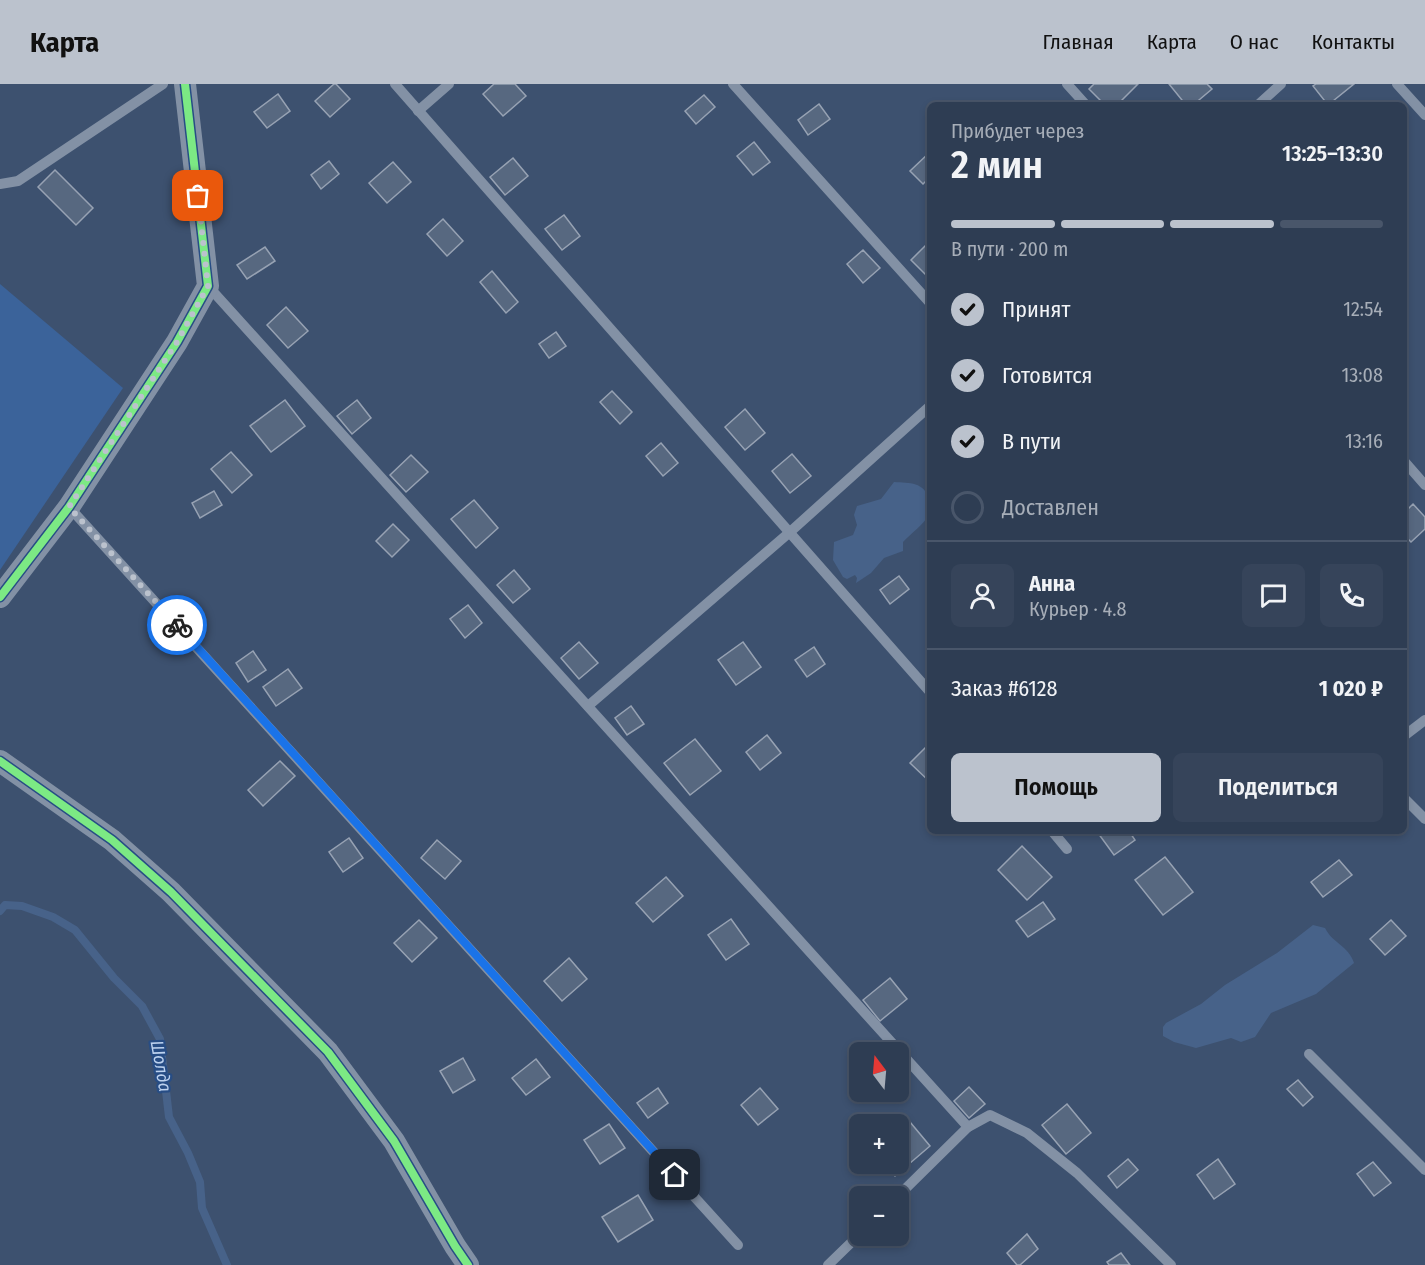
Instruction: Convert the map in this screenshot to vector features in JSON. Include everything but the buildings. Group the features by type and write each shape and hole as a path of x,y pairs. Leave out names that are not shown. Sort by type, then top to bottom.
{"street":[{"path":"0,597 69,507 177,342 208,286 185,84"},
{"path":"0,761 112,840 171,892 328,1052 394,1141 468,1265"}],"lane":[{"path":"0,184 18,181 163,84"},
{"path":"394,84 927,689"},
{"path":"418,111 449,84"},
{"path":"733,84 927,300"},
{"path":"1067,84 1083,102"},
{"path":"1261,102 1281,84"},
{"path":"1397,84 1425,115"},
{"path":"208,286 968,1127"},
{"path":"588,706 790,532 927,409"},
{"path":"1407,464 1425,484"},
{"path":"69,507 738,1245"},
{"path":"1407,734 1425,720"},
{"path":"1407,801 1425,819"},
{"path":"1054,834 1067,849"},
{"path":"1309,1054 1425,1170"},
{"path":"908,1186 968,1127 990,1115 1027,1133 1077,1173 1171,1265"},
{"path":"828,1265 849,1245"}],"shaded area":[{"path":"0,284 123,388 0,570"},
{"path":"894,482 916,484 927,493 927,518 903,542 903,551 884,558 871,573 856,583 855,575 847,579 843,577 833,560 834,542 853,535 857,525 854,515 857,506 881,499"},
{"path":"1313,925 1325,928 1332,938 1348,952 1354,963 1316,994 1271,1013 1255,1037 1241,1042 1231,1038 1196,1048 1174,1042 1163,1036 1163,1027 1166,1023 1201,1004 1225,985 1277,953"}],"waterway":[{"name":"Шолда","path":"0,911 5,905 22,906 53,917 75,930 114,978 142,1006 160,1039 169,1117 200,1182 202,1208 227,1265"}],"cycle path":[{"path":"0,597 69,507 177,342 208,286 185,84"},
{"path":"0,761 112,840 171,892 328,1052 394,1141 468,1265"}],"way so far":[{"path":"177,625 69,507 177,342 208,286 198,196"}],"route":[{"path":"177,625 675,1175"}]}
